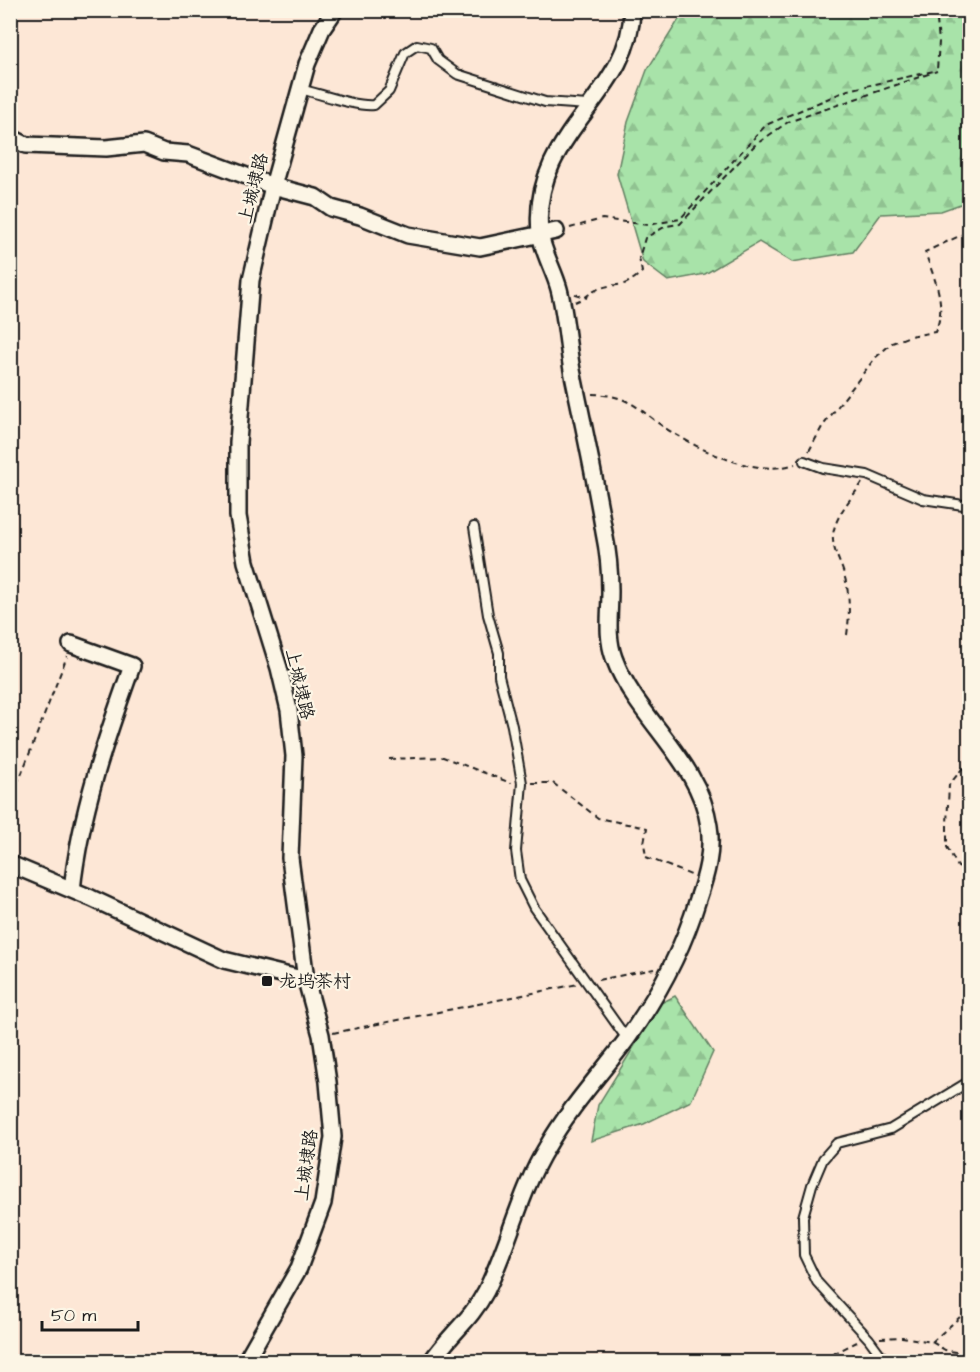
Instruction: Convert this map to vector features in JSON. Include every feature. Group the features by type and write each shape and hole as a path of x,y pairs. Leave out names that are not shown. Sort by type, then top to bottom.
{"street":[{"name":"上城埭路","path":"245,1362 299,1268 322,1203 333,1137 321,1035 306,980 290,858 294,756 289,710 279,668 246,562 238,516 238,442 251,280 273,186 300,89 322,29 334,10"},
{"path":"431,1362 473,1314 483,1297 544,1151 568,1112 627,1039 656,996 685,939 705,880 710,855 710,827 704,803 692,778 630,689 616,664 609,643 610,586 605,536 562,304 540,235 540,198 557,150 619,65 632,30 632,10"},
{"path":"10,137 26,145 106,148 144,144 164,152 188,154 273,186 315,197 331,208 360,216 408,235 480,247 556,231"},
{"path":"71,644 132,666 116,710 76,849 72,890"},
{"path":"10,864 224,960 306,980"}],"lane":[{"path":"300,89 350,100 362,106 374,105 389,91 405,53 417,45 430,48 438,60 457,74 545,102 588,105"},
{"path":"804,461 823,468 867,475 923,499 969,506"},
{"path":"474,526 488,615 499,653 499,676 512,726 522,783 516,851 520,880 534,908 627,1039"},
{"path":"886,1362 869,1339 817,1282 804,1255 803,1217 812,1185 823,1159 837,1143 891,1129 969,1081"}],"path":[{"path":"936,10 939,42 937,71"},
{"path":"556,231 602,219 648,225 680,219 766,125 848,90 926,71 937,71"},
{"path":"562,304 584,300 601,288 627,285 642,272 639,258 645,238 666,226 680,224 702,204 755,145 788,122 937,71"},
{"path":"578,394 614,395 630,402 673,433 754,468 779,469 804,461 822,427 875,358 892,343 910,336 935,332 941,319 942,304 925,252 969,231"},
{"path":"847,635 850,606 843,570 835,552 833,536 838,518 867,475"},
{"path":"10,803 12,788 20,778 40,731 71,644"},
{"path":"389,759 443,757 508,783 553,783 598,818 647,828 644,843 646,857 705,880"},
{"path":"969,759 949,785 947,824 947,847 958,867 969,871"},
{"path":"321,1035 672,966"},
{"path":"932,1342 969,1308"}],"green space":[{"path":"682,11 969,11 969,201 941,211 881,214 853,252 792,262 759,242 705,274 668,281 643,262 617,174 628,122 647,70 683,13"},
{"path":"675,996 713,1052 691,1101 644,1124 591,1141 598,1105 661,1003"}],"place":[{"name":"龙坞茶村","path":"267,981"}]}
